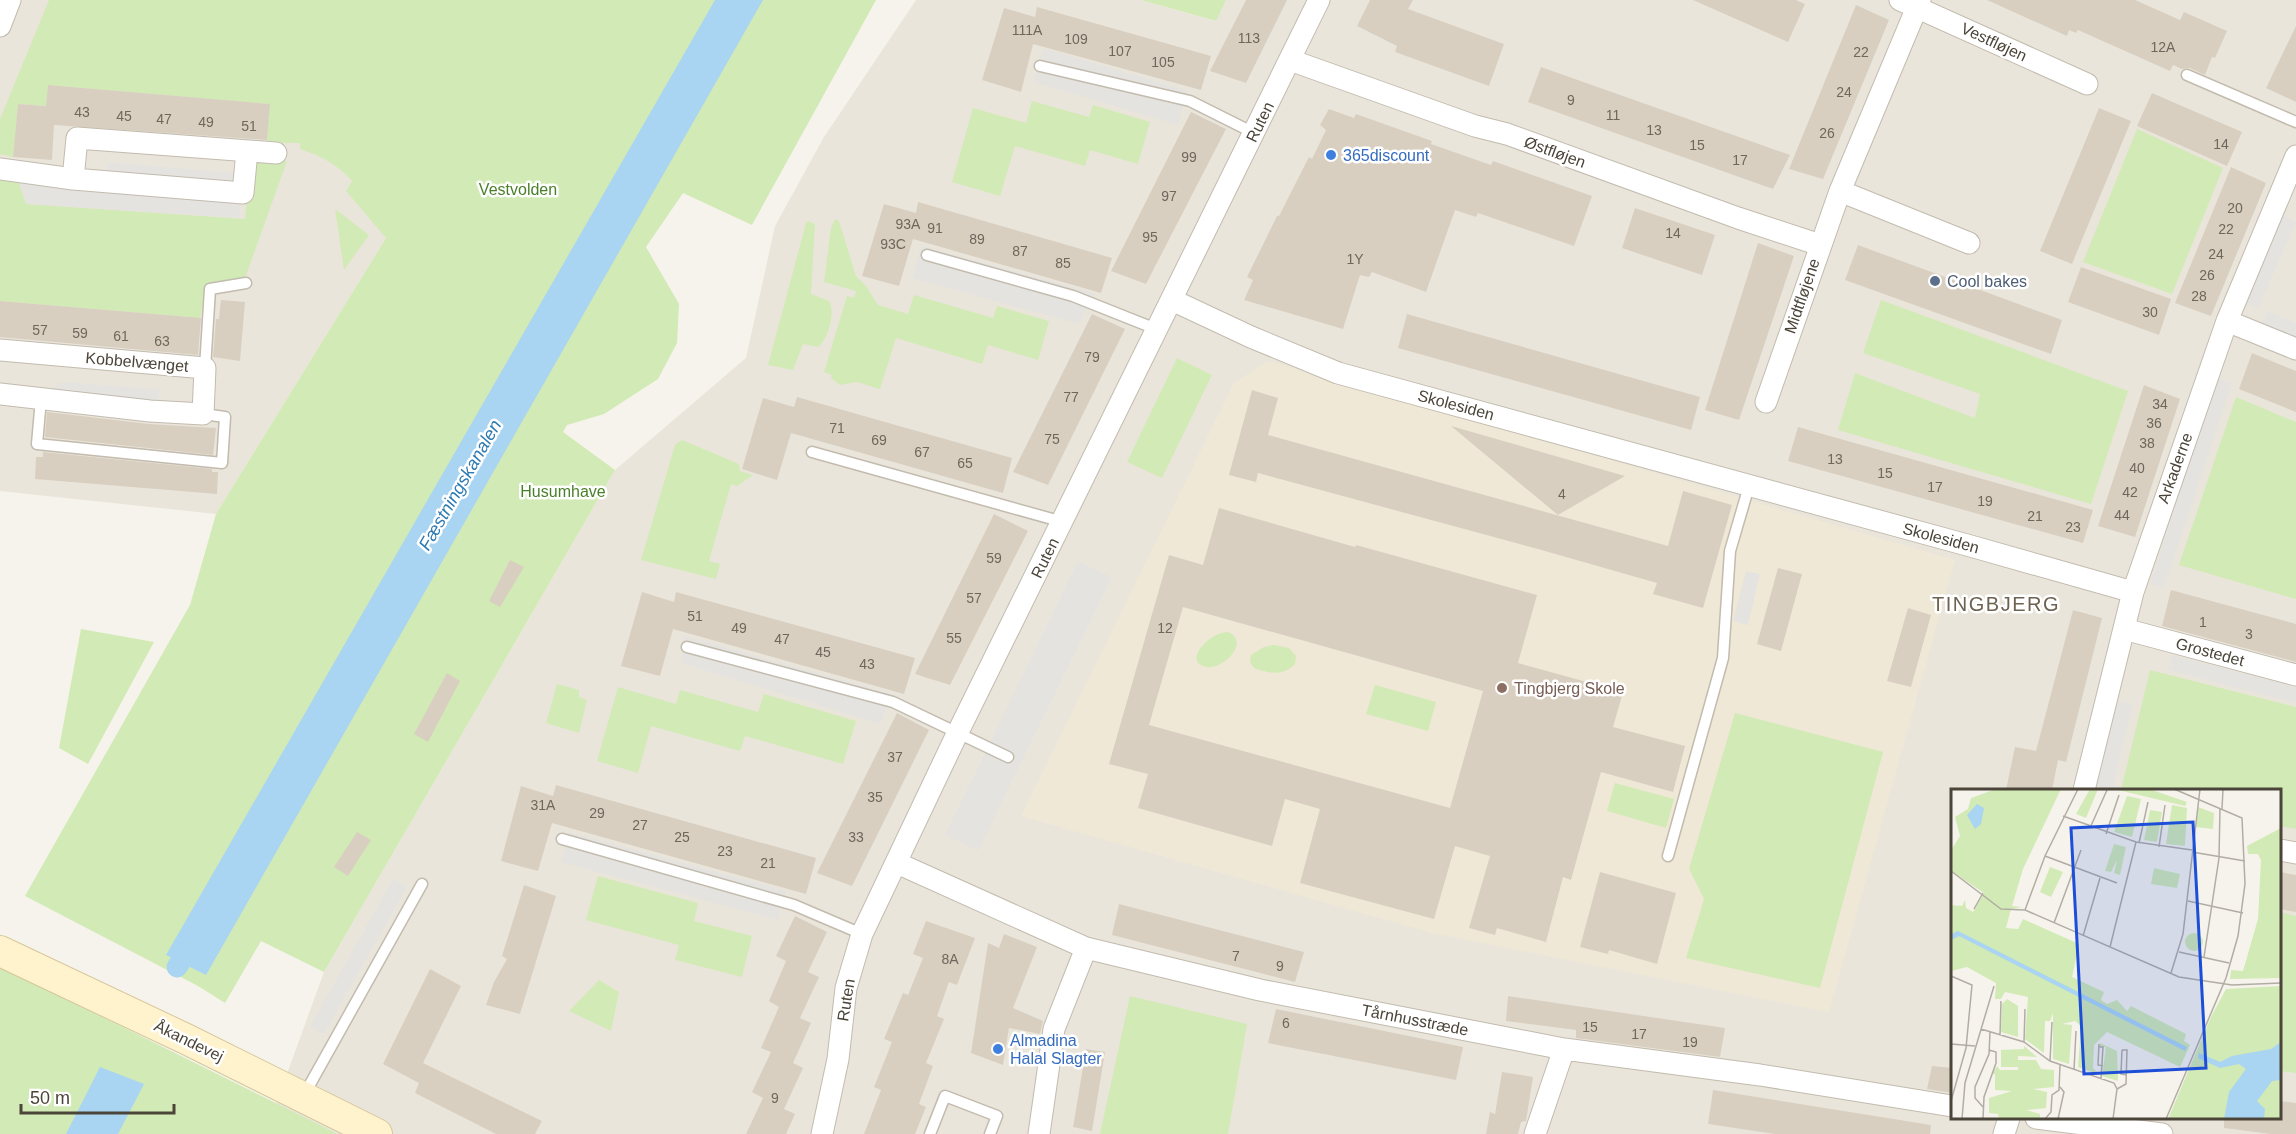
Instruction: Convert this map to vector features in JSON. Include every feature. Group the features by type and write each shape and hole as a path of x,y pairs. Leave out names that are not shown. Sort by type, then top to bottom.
{"street":[{"path":"0,26 10,0"},
{"name":"Ruten","path":"822,1134 838,1059 846,988 862,934 958,732 1319,0"},
{"name":"Vestfløjen","path":"1912,2 2087,84"},
{"name":"Midtfløjene","path":"1766,402 1820,245 1912,2"},
{"name":"Østfløjen","path":"1290,60 1820,245"},
{"path":"73,179 77,138 276,153"},
{"path":"0,169 73,179 243,193 247,151"},
{"name":"Arkaderne","path":"2084,789 2133,592 2227,321 2291,181 2296,156"},
{"path":"1840,191 1969,243"},
{"name":"Skolesiden","path":"1172,300 1251,337 1338,372 2133,592"},
{"path":"2227,321 2296,349"},
{"name":"Kobbelvænget","path":"0,350 205,368 203,414"},
{"path":"0,394 150,411 203,414"},
{"name":"Grostedet","path":"2124,629 2296,675"},
{"path":"2281,850 2296,853"},
{"name":"Tårnhusstræde","path":"897,863 1086,948 1260,990 1564,1049 1760,1075 1951,1107"},
{"path":"1039,1134 1054,1029 1086,948"},
{"name":"Åkandevej","path":"0,951 377,1134"},
{"path":"1535,1134 1564,1049"},
{"path":"2004,1134 2009,1119"},
{"path":"2044,1119 2162,1134"}],"lane":[{"path":"1040,66 1190,101 1254,133"},
{"path":"2187,75 2296,122"},
{"path":"927,255 1073,296 1156,329"},
{"path":"205,368 210,289 246,283"},
{"path":"41,399 37,444 222,463 225,417 203,414"},
{"path":"812,452 1063,522"},
{"path":"1668,856 1723,658 1730,552 1749,486"},
{"path":"687,647 893,702 1008,757"},
{"path":"562,838 794,905 862,934"},
{"path":"303,1097 422,884"},
{"path":"930,1134 945,1095 997,1116 990,1134"}],"shaded area":[{"path":"0,0 478,0 386,238 216,514 0,491"},
{"path":"916,0 1141,0 1215,21 1226,0 2296,0 2296,1134 338,1134 276,1104 324,972 615,470 746,358 775,226 824,137"},
{"path":"1043,48 1188,91 1178,125 1033,82"},
{"path":"109,162 244,174 239,218 26,204 18,180 100,188"},
{"path":"2280,213 2296,222 2258,309 2244,303"},
{"path":"921,246 1094,293 1079,324 912,278"},
{"path":"2267,311 2296,323 2296,339 2261,325"},
{"name":"Tingbjerg Skole","path":"1268,361 1955,560 1829,1012 1432,933 1021,816 1234,383"},
{"path":"2216,378 2232,383 2164,588 2150,584"},
{"path":"61,382 159,389 158,410 47,393"},
{"path":"1078,561 1112,577 978,851 945,835"},
{"path":"1746,571 1760,574 1748,625 1733,621"},
{"path":"684,636 892,694 880,724 681,663"},
{"path":"2172,655 2296,687 2296,703 2168,670"},
{"path":"2115,700 2133,704 2112,789 2094,787"},
{"path":"569,832 786,891 778,920 561,862"},
{"path":"393,879 407,887 324,1034 310,1026"}],"green space":[{"name":"Vestvolden","path":"49,0 876,0 752,225 683,193 646,247 679,304 677,343 658,379 604,414 567,425 563,432 615,470 324,972 261,941 225,1003 198,986 25,896 190,605 216,514 386,238 346,191 352,181 334,165 300,149 300,143 267,143 269,104 48,85 46,106 18,104 13,157 0,154 0,119"},
{"path":"1141,0 1226,0 1216,21"},
{"path":"1032,101 1089,117 1093,105 1150,122 1138,164 1090,150 1085,166 1015,146 1000,196 952,182 973,108 1026,123"},
{"path":"2137,129 2223,168 2172,294 2083,262"},
{"path":"251,158 287,161 245,278 235,278 207,286 199,322 189,317 0,301 0,176 18,180 27,204 245,219"},
{"path":"335,209 369,235 344,270"},
{"path":"835,219 839,221 856,276 866,286 878,305 908,314 914,295 993,318 997,306 1049,321 1038,360 988,345 982,364 896,338 880,389 857,382 840,385 831,378 832,375 824,372 847,296 854,298 856,291 824,282 831,228"},
{"path":"808,221 815,224 811,294 829,301 832,312 830,325 822,343 818,347 803,344 793,370 768,365"},
{"path":"1881,300 2128,391 2091,504 1838,430 1855,373 1975,418 1980,394 1863,353"},
{"path":"1177,358 1212,375 1162,478 1127,462"},
{"path":"2236,397 2296,422 2296,599 2179,565"},
{"path":"682,440 739,464 740,471 753,475 737,486 731,484 709,561 720,564 716,579 641,560 675,445"},
{"path":"81,629 154,642 88,764 59,748"},
{"path":"1228,632 1237,642 1232,654 1213,667 1199,664 1197,654 1206,642 1221,633"},
{"path":"1274,645 1289,648 1296,656 1295,664 1286,671 1276,673 1254,668 1250,662 1251,655 1264,647"},
{"path":"2150,670 2296,707 2296,829 2281,826 2281,789 2121,789"},
{"path":"557,684 579,690 579,697 587,700 579,733 546,723"},
{"path":"1375,685 1436,702 1428,731 1366,714"},
{"path":"618,687 676,704 680,690 758,712 764,694 856,721 843,764 745,736 740,751 651,726 638,773 597,761"},
{"path":"1735,713 1883,752 1820,988 1686,958 1704,899 1689,869"},
{"path":"1615,783 1674,799 1666,828 1607,811"},
{"path":"598,876 698,903 694,921 752,936 742,977 675,960 679,945 586,920"},
{"path":"2281,912 2296,916 2296,1073 2281,1071"},
{"path":"0,966 338,1134 0,1134"},
{"path":"599,980 619,992 611,1031 569,1011"},
{"path":"1130,996 1247,1024 1228,1134 1100,1134"}],"water":[{"path":"715,0 763,0 206,975 166,955"},
{"path":"100,1067 144,1084 118,1134 66,1134"}],"building":[{"path":"1246,0 1287,0 1246,83 1210,71"},
{"path":"1370,0 1413,0 1408,9 1504,44 1489,86 1395,52 1397,46 1357,26"},
{"path":"1693,0 1796,0 1805,4 1788,42"},
{"path":"1987,0 2135,0 2180,20 2184,12 2227,31 2205,75 2190,68 2182,69 2173,65 2170,71 2078,30 2076,33 2069,30 2067,36"},
{"path":"1856,5 1889,20 1823,179 1789,169"},
{"path":"1037,7 1211,56 1201,90 1033,44 1021,92 982,80 1004,8 1035,17"},
{"path":"2296,26 2296,102 2266,88"},
{"path":"1541,67 1790,155 1773,189 1528,102"},
{"path":"48,85 270,104 267,140 54,125 52,160 13,157 18,104 46,106"},
{"path":"2152,93 2242,132 2227,166 2137,126"},
{"path":"2099,108 2131,121 2072,264 2040,251"},
{"path":"1329,109 1354,118 1356,114 1491,165 1493,161 1592,196 1574,246 1478,213 1476,217 1455,210 1426,292 1372,272 1369,277 1360,275 1343,329 1244,300 1253,280 1247,277 1309,157 1312,159 1326,130 1320,125"},
{"path":"1191,112 1226,129 1146,284 1111,271"},
{"path":"2231,167 2266,183 2211,316 2175,303"},
{"path":"918,202 1112,258 1101,293 913,239 899,286 862,276 884,204 916,213"},
{"path":"1635,208 1715,235 1702,275 1622,248"},
{"path":"1758,243 1794,256 1739,420 1705,410"},
{"path":"1858,245 2062,320 2051,354 1845,280"},
{"path":"2081,267 2171,299 2159,335 2068,302"},
{"path":"221,300 245,302 240,361 213,357 216,319 219,319"},
{"path":"0,301 201,318 198,355 0,337"},
{"path":"1092,314 1125,329 1048,485 1013,472"},
{"path":"1407,314 1700,397 1691,430 1398,348"},
{"path":"2252,353 2296,371 2296,412 2239,389"},
{"path":"2144,385 2180,399 2135,537 2098,526"},
{"path":"1252,390 1278,398 1268,435 1668,546 1683,491 1732,505 1703,608 1653,594 1657,583 1538,549 1258,473 1256,482 1229,475"},
{"path":"797,397 1012,458 1003,493 791,433 777,480 742,469 763,398 794,407"},
{"path":"47,412 149,424 216,428 213,455 45,437"},
{"path":"1451,426 1625,476 1558,515"},
{"path":"1798,427 2093,510 2083,543 1788,461"},
{"path":"43,452 212,469 212,472 218,472 217,494 35,479 36,457 43,457"},
{"path":"1219,508 1537,595 1518,663 1623,692 1613,727 1685,746 1673,792 1601,772 1571,880 1563,877 1546,942 1497,928 1495,935 1469,928 1490,856 1455,846 1434,919 1300,883 1320,809 1285,799 1272,846 1138,808 1148,774 1109,764 1169,555 1203,565","holes":["1183,607 1483,691 1450,808 1149,725"]},
{"path":"994,514 1028,531 950,685 915,674"},
{"path":"510,560 524,567 500,607 489,601"},
{"path":"1778,568 1802,574 1781,651 1757,644"},
{"path":"2171,590 2296,624 2296,662 2162,626"},
{"path":"642,592 674,602 676,592 915,658 904,694 673,629 660,676 621,666"},
{"path":"1908,608 1931,615 1911,687 1887,681"},
{"path":"2073,610 2102,618 2066,762 2058,760 2052,789 2006,789 2015,747 2036,751"},
{"path":"447,673 460,681 428,742 414,734"},
{"path":"897,713 929,730 852,886 817,873"},
{"path":"556,785 816,858 806,894 552,823 538,871 501,861 521,786 553,796"},
{"path":"357,832 371,840 348,876 334,867"},
{"path":"1600,872 1676,893 1657,964 1609,950 1608,954 1580,947"},
{"path":"2281,872 2296,875 2296,912 2281,909"},
{"path":"524,885 556,896 520,1014 486,1005 494,982 507,959 502,956"},
{"path":"1119,904 1304,952 1295,982 1112,935"},
{"path":"795,916 827,932 808,972 819,977 800,1018 811,1023 793,1063 803,1068 784,1109 795,1114 786,1134 746,1134 763,1098 752,1092 771,1052 761,1048 779,1007 769,1001 786,961 776,956"},
{"path":"926,921 975,938 957,985 949,982 937,1016 944,1019 926,1063 933,1066 919,1104 926,1107 915,1134 864,1134 881,1090 874,1087 892,1042 884,1039 903,993 908,995 923,958 913,954"},
{"path":"1004,934 1037,947 1013,1008 1043,1021 1040,1034 1009,1028 1003,1065 971,1053 988,943 999,948"},
{"path":"430,969 461,986 423,1063 542,1121 535,1134 496,1134 415,1093 419,1083 383,1064"},
{"path":"1508,996 1725,1028 1720,1057 1576,1038 1576,1030 1506,1021"},
{"path":"1276,1009 1463,1047 1456,1080 1268,1043"},
{"path":"1086,1049 1105,1052 1092,1131 1073,1127"},
{"path":"1932,1066 1951,1068 1951,1093 1927,1089"},
{"path":"1502,1072 1533,1077 1526,1121 1521,1122 1518,1134 1486,1134 1490,1112 1495,1114"},
{"path":"1713,1090 1931,1125 1930,1134 1775,1134 1708,1124"},
{"path":"2281,1101 2296,1103 2296,1134 2271,1134 2224,1128 2224,1119 2281,1119"}],"waterway":[{"name":"Fæstningskanalen","path":"177,967 196,937"}],"place":[{"name":"365discount","path":"1331,155"},
{"name":"Cool bakes","path":"1935,281"},
{"name":"Tingbjerg Skole","path":"1502,688"},
{"name":"Almadina Halal Slagter","path":"998,1049"}],"district":[{"name":"TINGBJERG","path":"1996,604"}],"park label":[{"name":"Husumhave","path":"563,491"}]}
